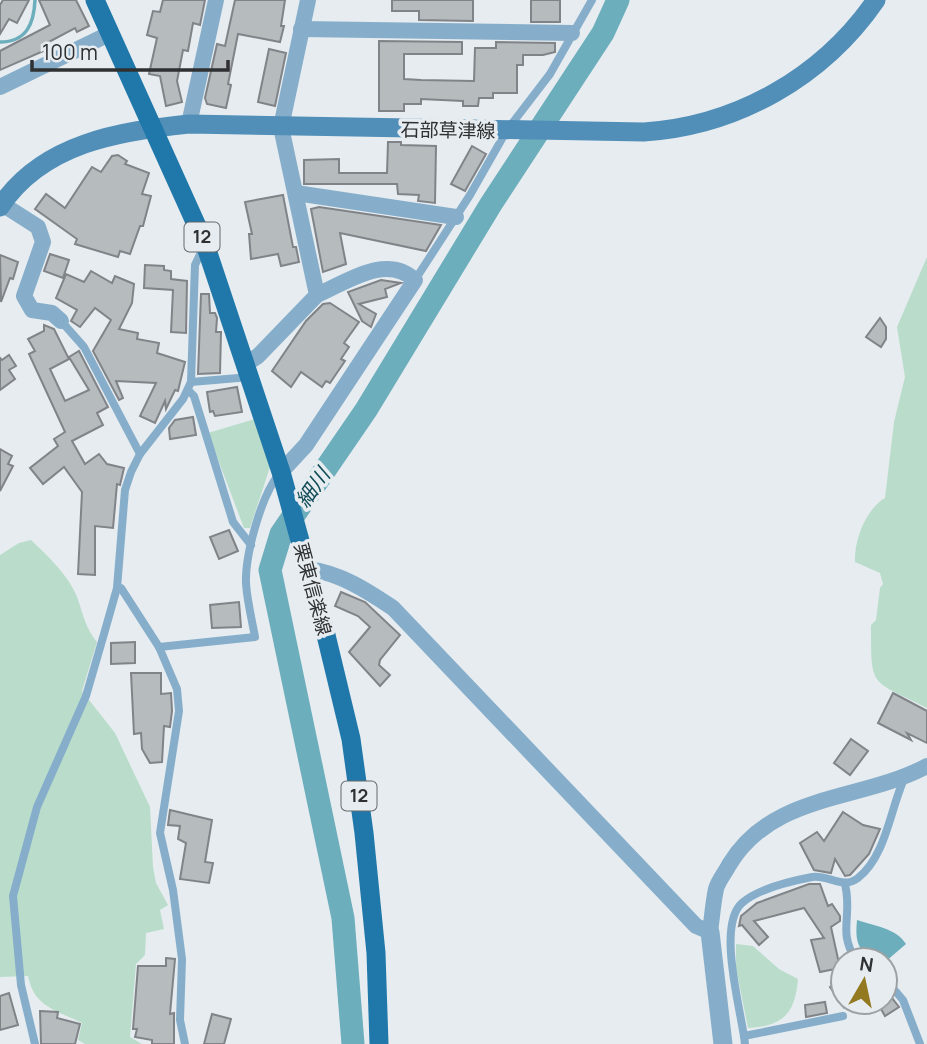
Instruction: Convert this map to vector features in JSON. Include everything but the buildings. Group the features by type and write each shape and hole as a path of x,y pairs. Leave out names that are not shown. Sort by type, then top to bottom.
{"main road":[{"name":"栗東信楽線","path":"95,0 205,244 248,371 306,561 351,739 376,953 379,1044"},
{"name":"石部草津線","path":"1,205 26,178 53,158 92,139 189,124 676,130 716,120 760,102 819,64 863,19 876,0"}],"street":[{"path":"189,124 216,0"},
{"path":"307,0 281,127 317,295"},
{"path":"301,29 572,33"},
{"path":"0,86 111,33"},
{"path":"296,193 456,217"},
{"path":"1,205 38,228 43,242 24,296 32,310 52,313 61,321"},
{"path":"248,371 258,356 317,295 376,269 396,268 415,281 282,478"},
{"path":"306,561 367,590 393,608 672,902 696,926 710,932"},
{"path":"723,1044 710,932 716,886 736,854 760,828 789,812 825,799 904,779 927,766"}],"lane":[{"path":"415,281 510,130 550,74 592,0"},
{"path":"205,244 195,265 189,386 233,522 250,545"},
{"path":"61,321 84,347 140,454"},
{"path":"35,1044 21,985 13,896 37,807 86,695 117,588 125,490 140,454 189,386 248,371"},
{"path":"159,647 255,638 246,582 250,545 272,483 282,478"},
{"path":"117,588 121,588 159,647 177,689 179,711 160,833 173,890 182,959 180,1020 185,1044"},
{"path":"843,1016 744,1040 731,950 737,911 743,903 766,891 816,876 845,884 856,880 870,866 890,827 890,810 904,779"},
{"path":"845,884 850,905 845,937 849,946"},
{"path":"899,995 920,1044"}],"green space":[{"path":"927,257 927,708 884,686 874,672 871,625 876,620 880,588 883,584 880,573 855,562 855,553 862,526 872,510 885,498 894,422 905,377 897,327"},
{"path":"255,419 270,467 250,528 244,528 208,433"},
{"path":"31,540 63,574 77,597 87,626 97,642 82,691 115,733 150,807 153,867 156,883 168,905 160,910 164,929 146,933 145,955 136,964 130,1037 142,1044 85,1044 78,1040 82,1023 55,1011 41,1001 35,995 28,976 0,977 0,555 19,543"},
{"path":"736,944 753,946 779,969 798,979 794,1001 785,1016 778,1021 748,1028 736,968"}],"water":[{"path":"857,920 891,931 906,944 899,950 899,946 859,946"}],"waterway":[{"path":"0,42 23,35 31,23 35,0"},
{"name":"細川","path":"353,1044 343,918 270,570 281,534 366,410 491,204 603,33 618,0"}]}
